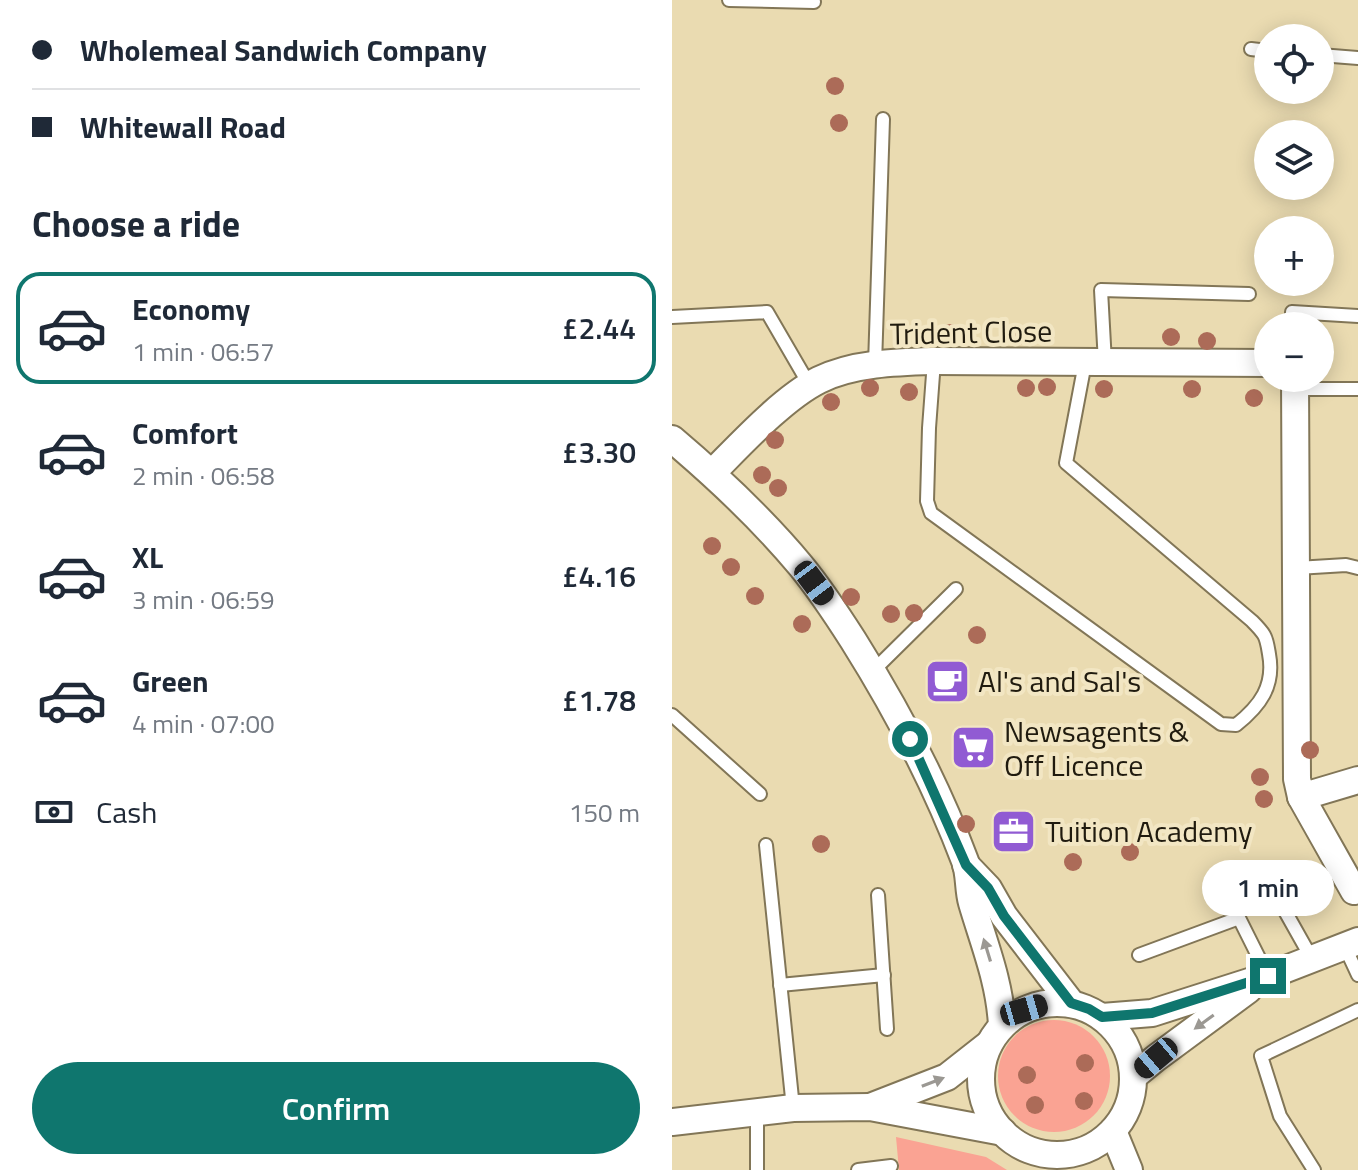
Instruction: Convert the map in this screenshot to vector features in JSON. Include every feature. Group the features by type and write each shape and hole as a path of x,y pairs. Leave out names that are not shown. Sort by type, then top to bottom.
{"street":[{"name":"Trident Close","path":"712,473 771,416 810,386 837,373 875,365 934,361 1254,363"},
{"path":"1296,392 1297,779 1301,797 1354,891"},
{"path":"672,439 765,525 802,567 829,602 873,671 910,739 966,865 971,899 999,991 995,1035 982,1067 981,1091 989,1113 1003,1132 1019,1145 1059,1155 1079,1152 1097,1144 1113,1131 1125,1115 1132,1096 1134,1076 1130,1054 1119,1033 1102,1017 1071,1003 1049,1003 1024,1010 995,1035 947,1077 870,1107"},
{"path":"1301,797 1358,780"},
{"path":"966,865 988,888 1004,916 1071,1003"},
{"path":"1102,1017 1152,1013 1268,976 1351,944"},
{"path":"1134,1076 1268,976"},
{"path":"672,1122 793,1108 870,1107 1003,1132"},
{"path":"1113,1131 1129,1170"},
{"path":"1040,1150 1061,1170"}],"lane":[{"path":"729,0 814,2"},
{"path":"1334,56 1358,58"},
{"path":"875,365 883,119"},
{"path":"934,361 927,501 931,513 1221,724 1236,725 1252,712 1263,697 1270,678 1266,637 1252,621 1066,463 1095,363 1101,290 1249,294"},
{"path":"672,317 767,312 810,386"},
{"path":"1334,315 1358,316"},
{"path":"1334,387 1358,389"},
{"path":"1297,568 1346,565 1358,568"},
{"path":"873,671 956,589"},
{"path":"672,715 760,794"},
{"path":"766,845 793,1108"},
{"path":"878,895 887,1029"},
{"path":"1276,895 1312,959"},
{"path":"1139,955 1239,918 1268,976"},
{"path":"1351,944 1358,975"},
{"path":"780,985 884,975"},
{"path":"1314,1170 1280,1116 1261,1056 1358,1010"},
{"path":"757,1112 757,1170"},
{"path":"858,1170 891,1166"}],"shaded area":[{"path":"672,0 1358,0 1358,1170 672,1170"},
{"path":"1054,1020 1075,1025 1093,1037 1105,1055 1110,1076 1105,1097 1093,1115 1075,1127 1054,1132 1033,1127 1015,1115 1003,1097 998,1076 1003,1055 1015,1037 1033,1025"},
{"path":"896,1137 986,1157 1007,1170 899,1170"}],"place":[{"name":"Al's and Sal's","path":"947,681"},
{"name":"Newsagents & Off Licence","path":"973,748"},
{"name":"Tuition Academy","path":"1014,831"}],"route":[{"path":"910,739 966,865 988,888 1004,916 1071,1003 1102,1017 1152,1013 1268,976"}]}
